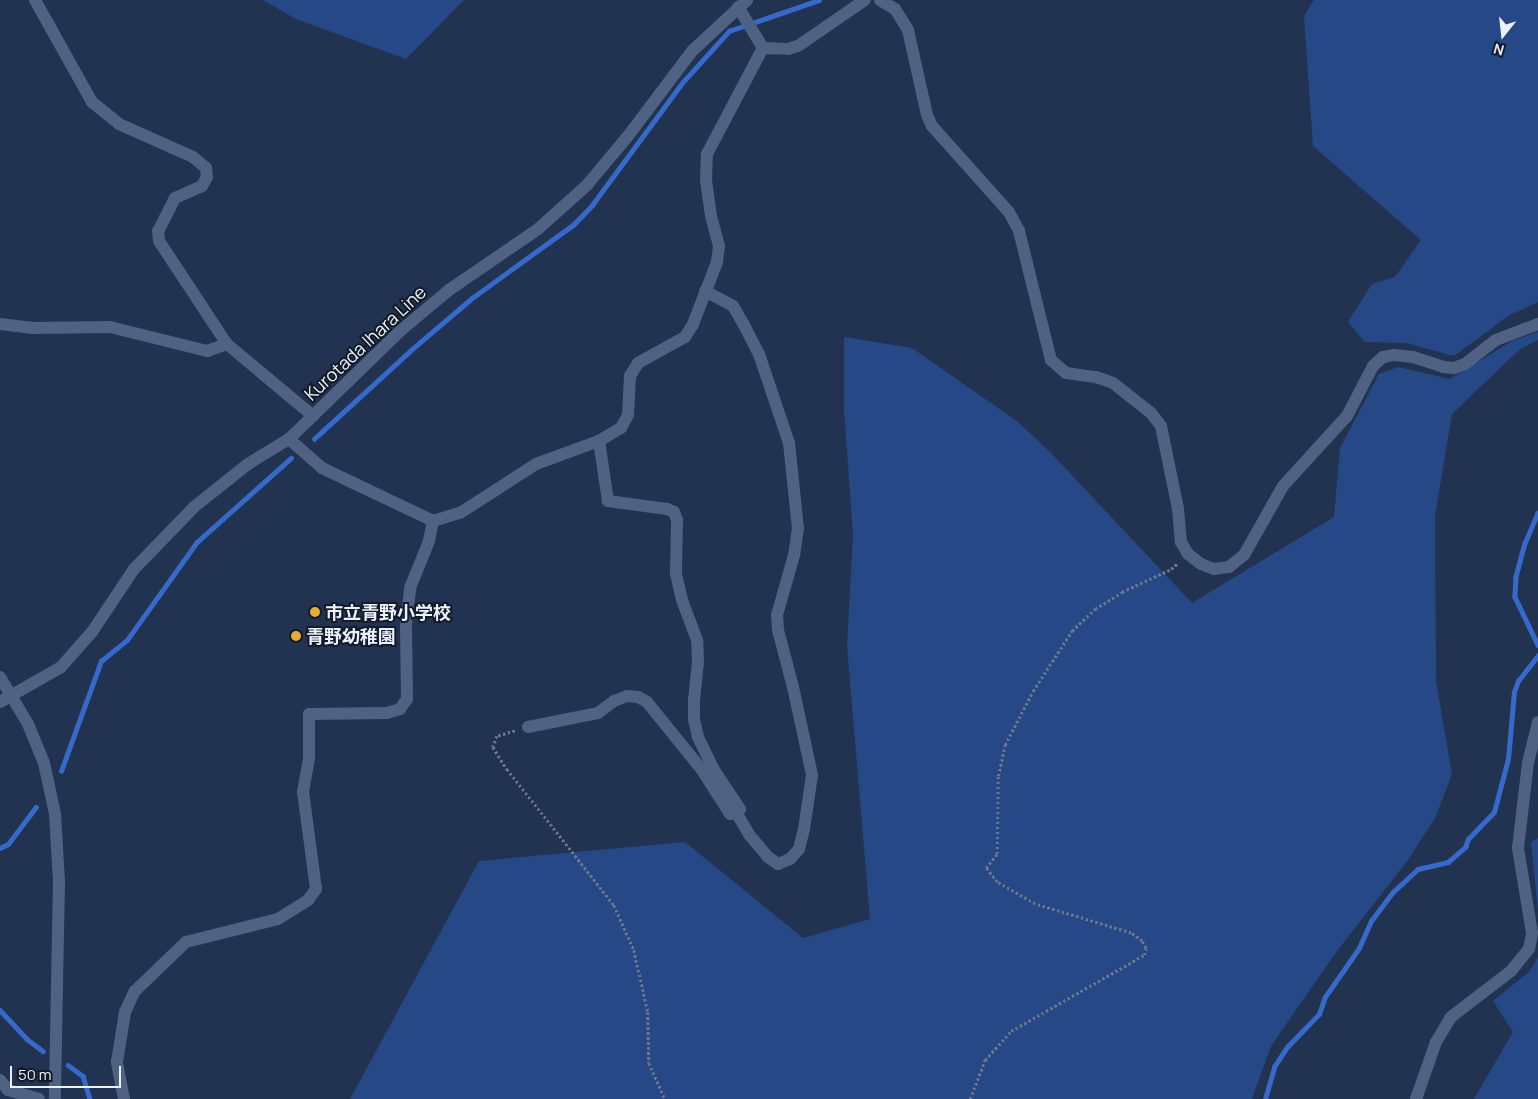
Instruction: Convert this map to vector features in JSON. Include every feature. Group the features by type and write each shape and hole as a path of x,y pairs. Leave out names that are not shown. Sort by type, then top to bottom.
{"street":[{"path":"35,0 92,102 119,124 194,157 206,168 207,177 202,186 175,198 158,231 159,241 227,344 313,416"},
{"path":"763,48 788,49 798,46 865,0"},
{"path":"880,0 895,9 908,30 927,114 932,126 1009,212 1019,231 1051,360 1066,373 1096,377 1113,383 1151,413 1161,426 1178,510 1182,542 1188,554 1201,564 1214,569 1229,567 1244,555 1283,486 1346,416 1373,366 1383,357 1394,354 1413,357 1443,367 1454,368 1465,364 1496,340 1538,324"},
{"path":"746,13 763,48"},
{"name":"Kurotada Ihara Line","path":"6,699 61,667 92,632 134,569 194,507 248,464 289,440 399,332 434,302 538,230 587,185 628,136 662,88 692,51 746,13"},
{"path":"289,440 322,468 433,520 460,514 536,464 598,441 621,428 628,415 630,376 638,363 685,337 693,324 717,262 719,246 711,216 706,180 707,154 763,48"},
{"path":"705,292 733,306 759,354 788,442 798,528 794,555 777,615 778,630 793,687 812,775 799,849 790,859 778,864 768,857 748,834 735,811"},
{"path":"0,324 33,328 110,327 207,351 227,344"},
{"path":"528,727 598,713 614,701 627,696 638,697 647,702 702,770 730,814 740,809 714,770 698,737 694,719 698,663 697,640 682,600 676,573 678,520 674,512 667,510 608,501 598,441"},
{"path":"124,1099 117,1062 125,1012 135,991 186,942 278,919 308,900 316,889 303,792 309,757 309,714 387,713 400,709 407,699 406,623 410,588 429,541 433,520"},
{"path":"0,676 6,699 28,724 44,763 55,814 59,880 55,1099"},
{"path":"1416,1099 1436,1042 1451,1017 1511,972 1529,949 1532,934 1518,848 1528,763 1538,722"},
{"path":"0,1080 8,1090 39,1099"}],"path":[{"path":"970,1099 984,1060 1011,1031 1144,955 1146,948 1142,941 1131,933 1035,904 997,882 986,868 997,854 998,776 1005,745 1033,691 1072,631 1095,609 1122,592 1171,569 1188,554"},
{"path":"528,727 497,736 493,746 507,769 614,906 634,950 648,1012 649,1064 665,1099"}],"shaded area":[{"path":"263,0 464,0 406,59 296,19"},
{"path":"1314,0 1538,0 1538,302 1508,316 1454,356 1406,343 1365,342 1348,322 1372,284 1395,277 1421,240 1313,146 1304,16"},
{"path":"1538,332 1538,340 1519,350 1452,414 1435,516 1436,681 1452,774 1435,818 1408,860 1337,951 1271,1046 1252,1099 350,1099 479,861 685,842 803,938 870,919 847,646 853,534 844,410 844,337 912,348 1018,422 1051,453 1192,603 1334,517 1340,448 1379,374 1398,367 1450,379 1512,341"},
{"path":"1538,838 1538,911 1531,842"},
{"path":"1538,957 1538,1099 1474,1099 1513,1032 1493,1001 1530,971"}],"waterway":[{"path":"314,439 411,350 472,298 573,225 592,205 682,83 729,31 819,0"},
{"path":"61,771 101,661 127,640 197,542 291,458"},
{"path":"1538,513 1525,543 1516,576 1515,597 1538,645"},
{"path":"1265,1099 1274,1067 1287,1047 1319,1014 1325,997 1359,948 1371,921 1392,893 1418,869 1448,862 1465,847 1468,839 1494,812 1508,759 1514,692 1518,681 1538,655"},
{"path":"0,848 8,844 36,807"},
{"path":"0,1010 27,1039 43,1051"},
{"path":"68,1065 83,1076 90,1099"}],"place":[{"name":"市立青野小学校","path":"315,612"},
{"name":"青野幼稚園","path":"296,636"}]}
